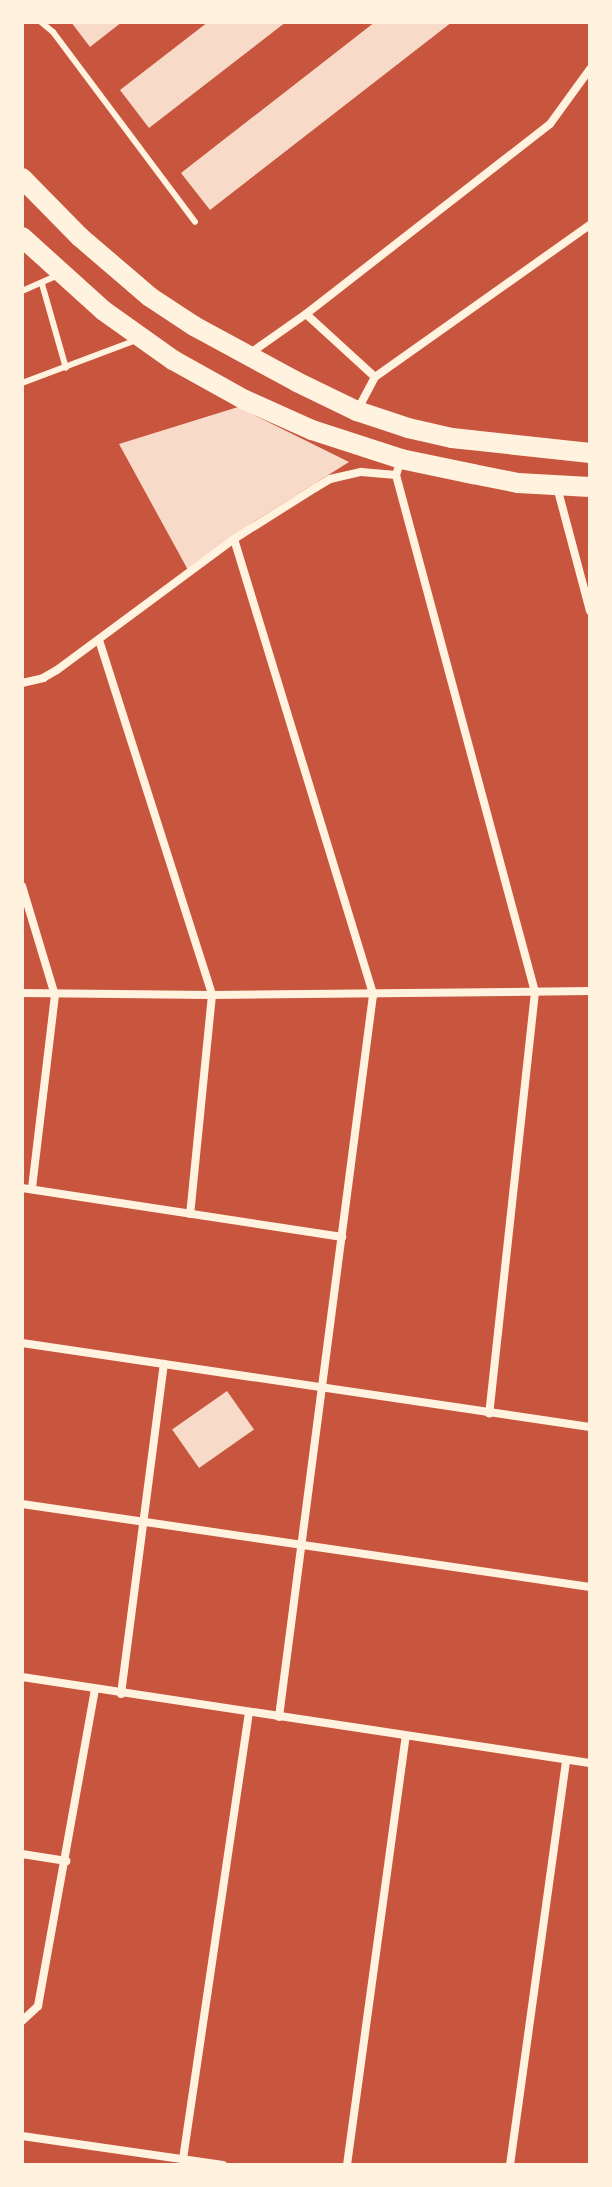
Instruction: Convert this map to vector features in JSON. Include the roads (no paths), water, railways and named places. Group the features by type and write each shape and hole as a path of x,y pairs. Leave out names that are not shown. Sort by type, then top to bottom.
{"main road":[{"path":"22,178 80,237 150,297 247,356 357,411 452,438 590,453"},
{"path":"22,237 142,338 245,400 312,430 399,467 518,483 590,487"}],"street":[{"path":"247,356 306,314 550,124 590,69"},
{"path":"357,411 375,377 590,225"},
{"path":"306,314 375,377"},
{"path":"22,683 43,678 234,539 330,479 399,467 535,992 489,1413"},
{"path":"557,487 590,611"},
{"path":"234,539 373,995 279,1717"},
{"path":"99,640 212,995 190,1214"},
{"path":"22,886 55,995 27,1188 342,1237"},
{"path":"22,993 373,995 590,991"},
{"path":"22,1343 590,1427"},
{"path":"121,1694 164,1364"},
{"path":"22,1504 590,1587"},
{"path":"22,1677 590,1763"},
{"path":"22,2021 38,2006 95,1690"},
{"path":"183,2159 249,1712"},
{"path":"347,2165 406,1736"},
{"path":"510,2165 566,1760"},
{"path":"22,1854 66,1861"},
{"path":"22,2136 223,2165"}],"lane":[{"path":"41,22 53,32 195,222"},
{"path":"22,291 62,273"},
{"path":"42,284 66,368"},
{"path":"22,383 142,338"}]}
